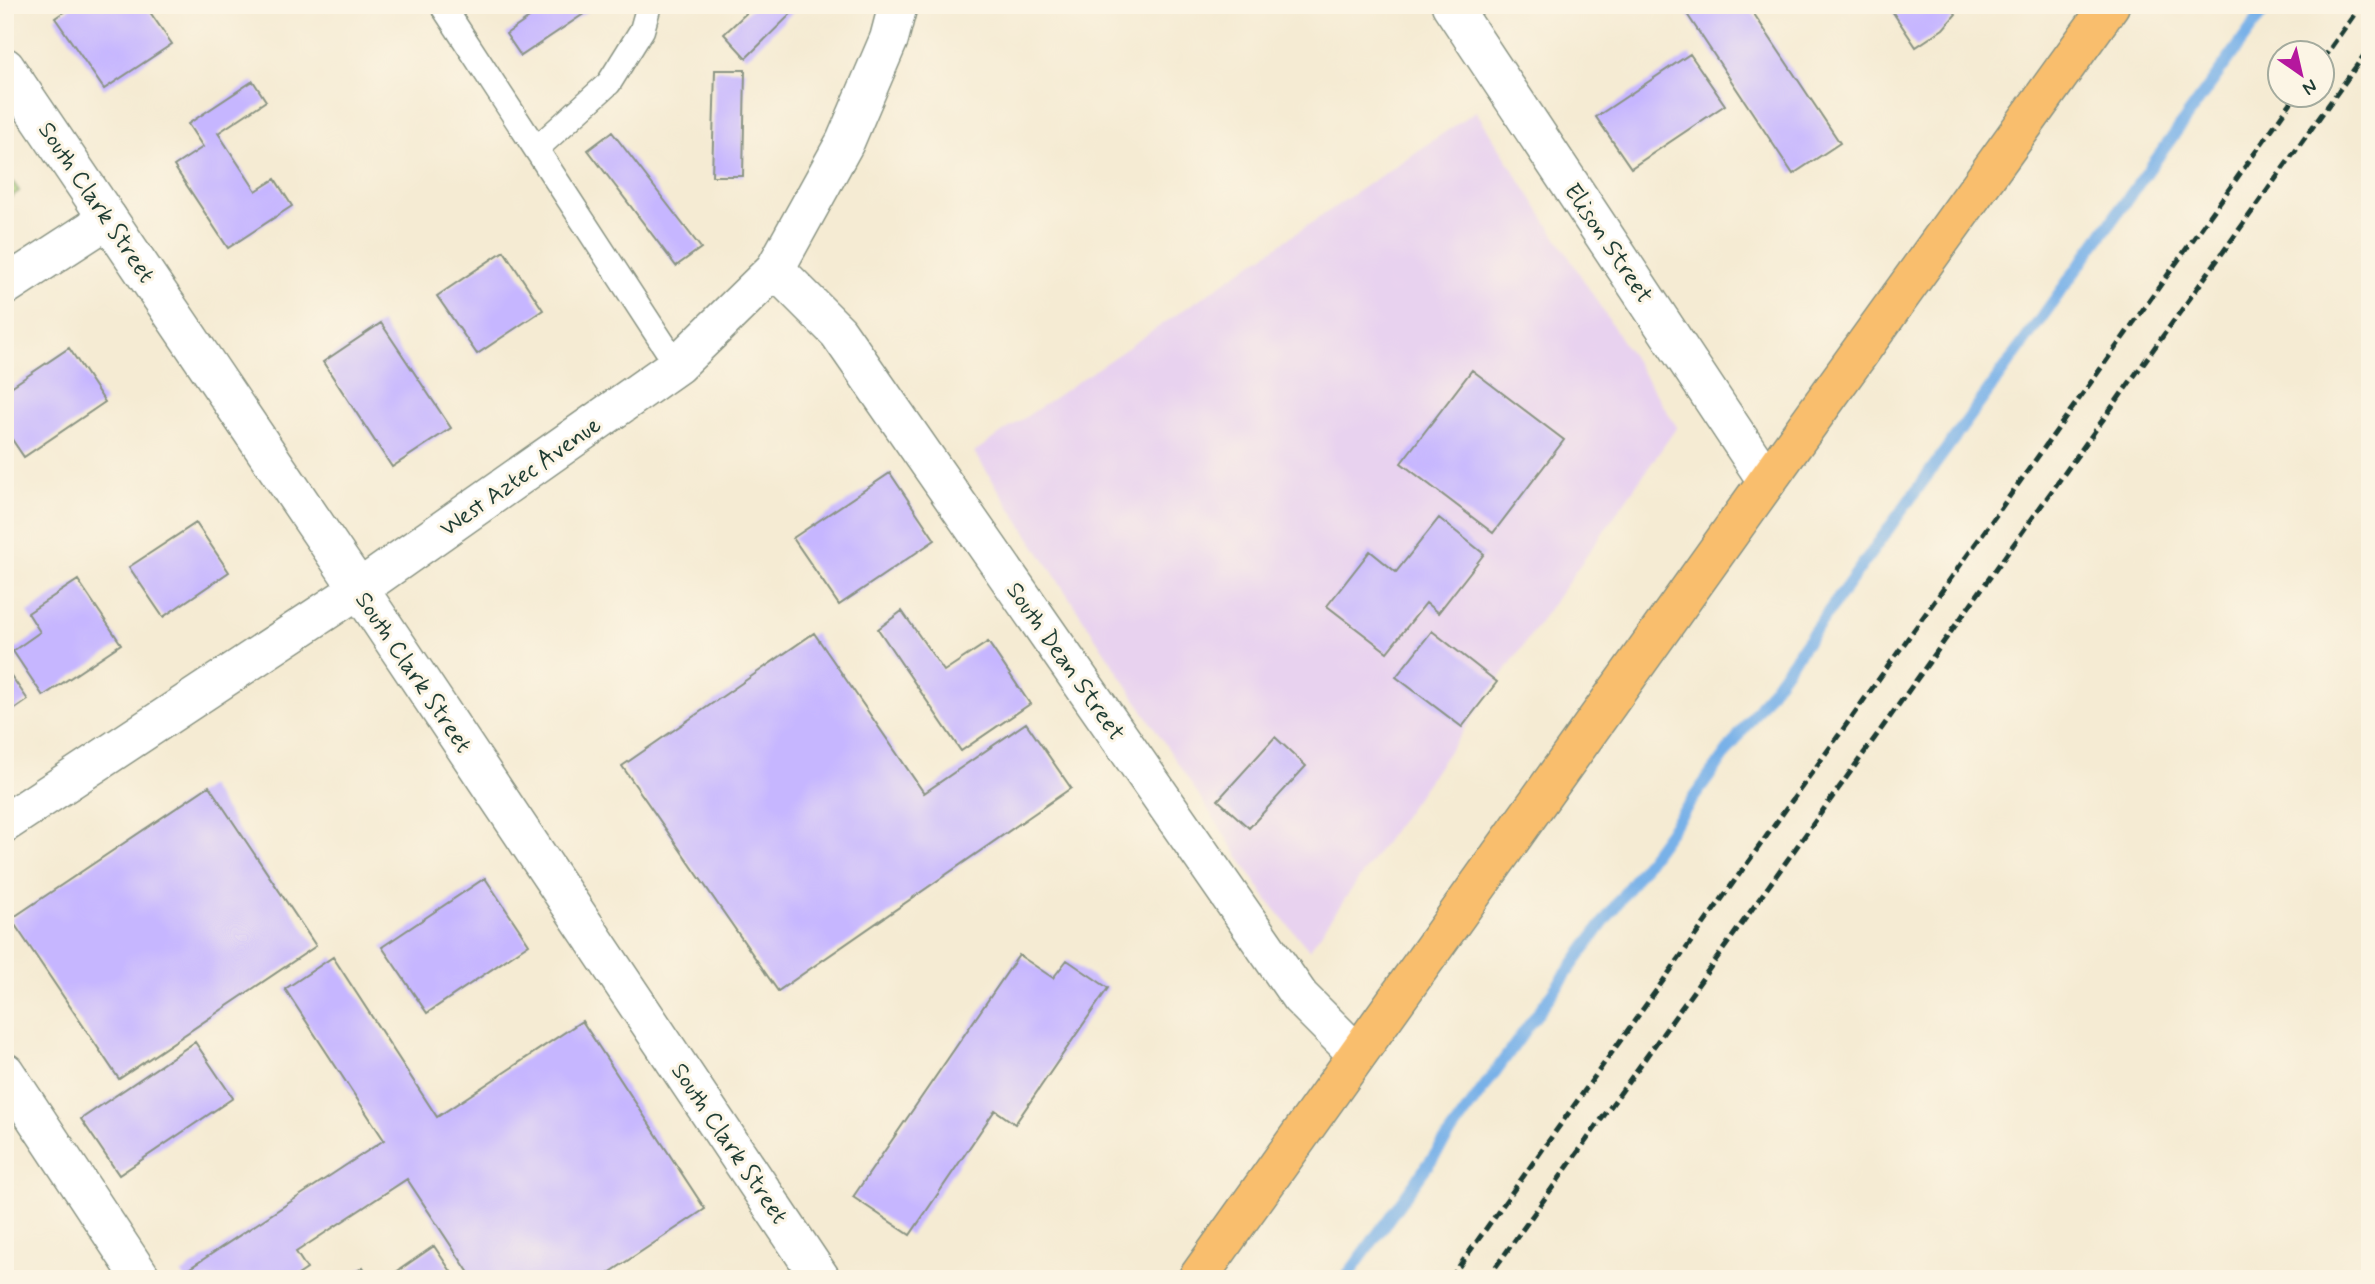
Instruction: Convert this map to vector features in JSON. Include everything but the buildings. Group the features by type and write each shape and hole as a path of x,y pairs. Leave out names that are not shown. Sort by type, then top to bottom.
{"main road":[{"path":"1197,1279 2110,5"}],"street":[{"name":"West Aztec Avenue","path":"5,823 359,589 677,365 775,269 845,142 889,39 898,5"},
{"name":"Elison Street","path":"1451,5 1767,481"},
{"name":"South Clark Street","path":"5,66 821,1279"},
{"path":"5,286 108,219"},
{"name":"South Dean Street","path":"775,269 838,332 1300,997 1357,1054"},
{"path":"5,1072 142,1279"}],"lane":[{"path":"442,5 677,365"},
{"path":"536,149 609,83 642,30 649,5"}],"shaded area":[{"path":"1476,111 1677,427 1309,950 1266,898 974,452"}],"green space":[{"path":"5,171 19,191 5,201"}],"waterway":[{"path":"1345,1279 2268,5"}],"railway":[{"path":"2336,40 2361,5"},
{"path":"1487,1279 2370,47"},
{"path":"1450,1279 2287,108"}]}
